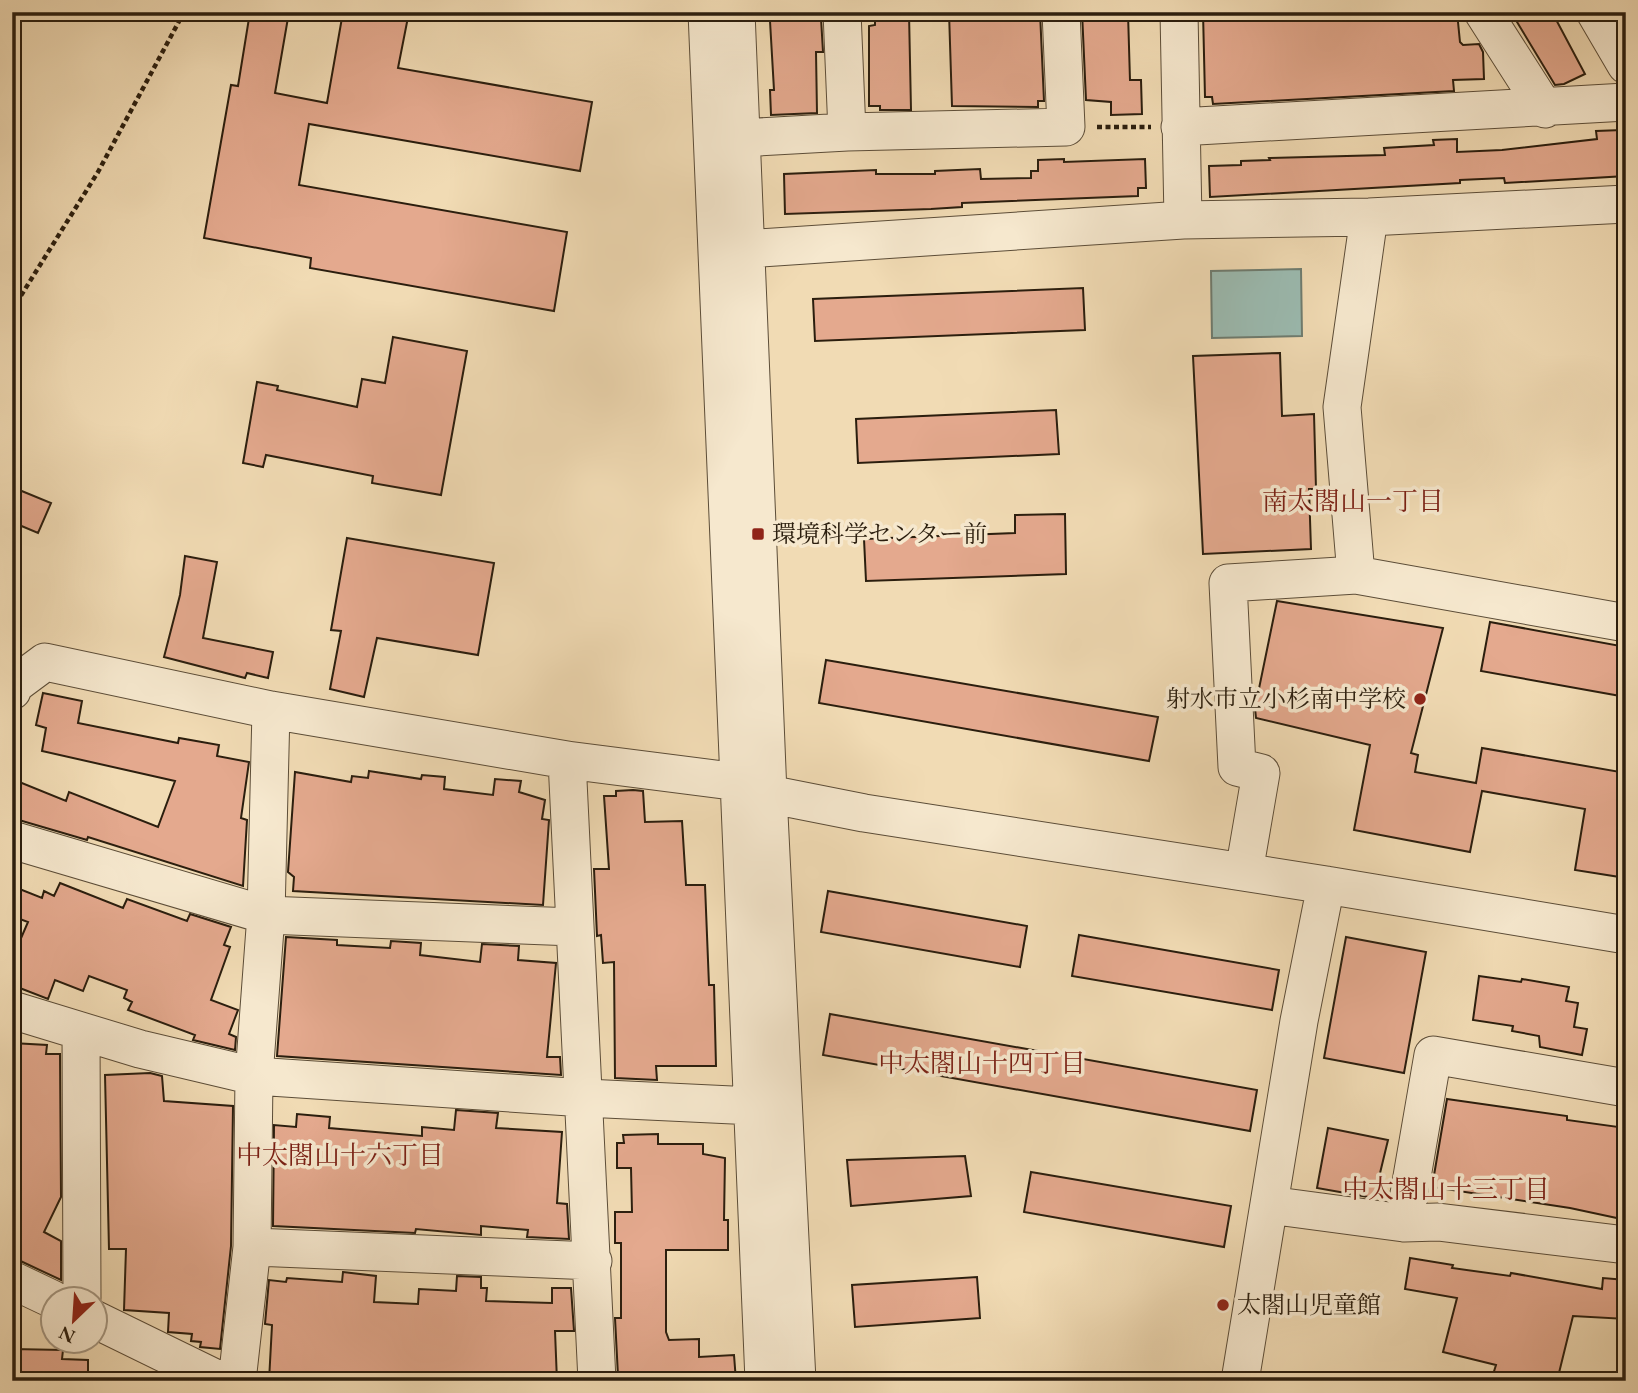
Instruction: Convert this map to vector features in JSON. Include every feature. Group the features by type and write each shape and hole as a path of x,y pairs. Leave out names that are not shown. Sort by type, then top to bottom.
{"street":[{"path":"707,12 769,1106 797,1381"},
{"path":"736,12 745,249 753,788"},
{"path":"842,12 847,132"},
{"path":"740,138 847,132 1066,127 1061,12"},
{"path":"1179,12 1183,220"},
{"path":"1483,12 1545,109"},
{"path":"1595,12 1626,65"},
{"path":"1180,127 1545,109 1626,102"},
{"path":"745,249 1183,220 1369,217 1626,204"},
{"path":"1356,575 1342,407 1369,217"},
{"path":"1244,872 1261,773 1237,767 1228,583 1356,575 1626,623"},
{"path":"12,691 15,685 45,662 271,710 753,788 864,813 1626,935"},
{"path":"237,1381 252,1247 254,1076 266,915 271,710"},
{"path":"567,760 573,928 585,1098 597,1381"},
{"path":"12,840 266,915 573,928"},
{"path":"1240,1381 1299,1020 1326,885"},
{"path":"12,1010 140,1049 254,1076 585,1098 769,1106"},
{"path":"81,1031 82,1284"},
{"path":"1404,1223 1433,1055 1626,1088"},
{"path":"764,1381 769,1106"},
{"path":"1269,1205 1404,1223 1438,1222 1626,1245"},
{"path":"252,1247 593,1261"},
{"path":"12,1280 38,1292"},
{"path":"108,1327 221,1381"}],"path":[{"path":"12,310 98,172 184,12"},
{"path":"1066,127 1180,127"}],"water":[{"path":"1301,269 1302,336 1212,338 1211,271"}],"building":[{"path":"250,12 289,12 275,93 327,103 343,12 409,12 398,68 592,102 580,171 309,124 299,185 567,232 554,311 310,268 311,258 204,238 231,85 238,86"},
{"path":"949,12 1040,12 1044,101 1038,101 1038,107 952,106"},
{"path":"1082,12 1128,13 1130,80 1141,80 1142,114 1111,115 1111,102 1086,100"},
{"path":"1203,12 1457,12 1460,42 1463,45 1479,44 1483,52 1484,79 1453,80 1454,91 1213,104 1212,97 1205,97"},
{"path":"1511,12 1552,12 1585,74 1564,84 1555,85"},
{"path":"909,13 911,110 880,110 880,106 869,106 869,26 875,25 875,14"},
{"path":"821,18 823,52 816,52 817,113 771,115 770,90 774,90 770,21"},
{"path":"1622,130 1622,133 1626,133 1626,176 1505,183 1504,178 1460,180 1460,183 1210,197 1209,166 1241,165 1241,161 1270,160 1269,158 1385,155 1384,148 1434,145 1433,140 1457,139 1457,152 1502,150 1597,139 1596,131"},
{"path":"1064,159 1064,162 1145,159 1146,188 1138,188 1138,196 962,203 962,207 931,209 785,214 784,174 876,170 876,174 935,174 935,171 980,169 981,179 1031,178 1031,171 1038,171 1038,160"},
{"path":"1083,288 1085,330 815,341 813,299"},
{"path":"393,337 467,351 441,495 372,483 373,476 266,455 263,467 243,463 257,382 278,386 277,390 357,407 362,379 385,383"},
{"path":"1280,353 1282,416 1314,414 1316,489 1309,489 1311,549 1203,554 1193,356"},
{"path":"1056,410 1059,454 858,463 856,419"},
{"path":"12,487 51,503 38,533 12,522"},
{"path":"1065,514 1066,574 866,581 864,539 1015,533 1015,515"},
{"path":"347,538 494,563 478,655 377,638 364,697 330,689 341,631 331,630"},
{"path":"185,556 217,562 203,638 273,652 268,678 247,673 245,678 164,657 180,595"},
{"path":"1277,601 1443,628 1411,753 1418,755 1415,772 1476,783 1482,748 1626,773 1626,878 1575,870 1585,809 1482,791 1470,852 1354,830 1370,745 1256,718 1255,708"},
{"path":"1490,622 1626,647 1626,697 1481,671"},
{"path":"826,660 1158,717 1149,761 819,703"},
{"path":"43,693 82,701 78,723 178,743 179,738 219,745 217,756 249,762 241,818 247,820 243,886 88,837 87,840 12,818 12,779 66,801 69,792 158,827 175,781 42,751 46,728 36,725"},
{"path":"369,771 421,779 422,775 445,777 444,789 493,795 495,779 521,781 519,792 545,800 542,819 549,820 543,905 293,891 294,877 288,872 295,772 351,782 352,776 368,778"},
{"path":"616,791 643,791 645,822 682,821 686,885 705,885 709,985 714,985 716,1066 656,1066 657,1080 615,1078 614,962 603,963 601,935 597,936 594,869 609,869 604,796 616,796"},
{"path":"60,883 123,908 127,899 187,921 190,914 231,927 224,945 230,947 211,1000 238,1010 229,1034 236,1037 235,1050 193,1040 195,1035 128,1010 132,1002 124,998 127,990 89,976 83,991 55,980 48,999 12,985 12,959 28,922 12,916 12,886 42,898 44,891 54,896"},
{"path":"828,891 1027,926 1020,967 821,932"},
{"path":"1079,935 1279,970 1272,1010 1072,976"},
{"path":"286,937 337,940 337,945 390,948 391,941 421,943 420,955 480,962 482,944 519,946 518,960 556,963 547,1057 560,1057 561,1075 277,1056"},
{"path":"1346,937 1426,952 1404,1073 1324,1058"},
{"path":"1479,976 1521,982 1522,979 1569,987 1566,1001 1578,1003 1574,1027 1587,1029 1582,1055 1540,1047 1539,1036 1512,1031 1513,1026 1473,1020"},
{"path":"830,1014 1257,1090 1250,1131 823,1055"},
{"path":"12,1043 47,1045 46,1054 60,1054 61,1197 44,1232 61,1241 61,1280 12,1257"},
{"path":"150,1073 162,1076 164,1101 233,1106 231,1246 220,1349 200,1347 201,1342 191,1341 192,1334 168,1332 169,1313 124,1310 126,1249 109,1249 105,1075"},
{"path":"1447,1099 1567,1116 1567,1120 1626,1128 1626,1220 1570,1208 1432,1187"},
{"path":"456,1110 498,1113 496,1128 562,1132 557,1203 567,1204 569,1239 527,1237 528,1230 481,1226 481,1235 416,1229 415,1233 273,1226 274,1125 296,1127 297,1114 330,1117 329,1128 422,1136 422,1127 454,1130"},
{"path":"1328,1128 1388,1140 1374,1198 1317,1188"},
{"path":"658,1134 658,1144 703,1144 703,1154 725,1158 724,1220 728,1220 728,1250 666,1250 666,1332 669,1340 699,1339 699,1357 734,1355 736,1381 675,1381 675,1376 618,1376 615,1318 621,1318 621,1243 615,1243 615,1212 632,1212 631,1168 617,1168 617,1143 624,1143 623,1135"},
{"path":"965,1156 971,1196 851,1206 847,1160"},
{"path":"1031,1172 1231,1206 1224,1247 1024,1212"},
{"path":"1410,1258 1453,1265 1452,1268 1510,1276 1511,1273 1602,1289 1603,1278 1626,1280 1626,1319 1573,1316 1557,1381 1491,1381 1496,1365 1443,1352 1457,1298 1405,1289"},
{"path":"343,1272 376,1276 374,1302 418,1304 419,1289 456,1291 457,1276 481,1277 481,1288 487,1288 486,1301 552,1303 552,1288 571,1288 574,1331 555,1331 557,1381 269,1381 272,1325 265,1324 269,1280 286,1282 287,1278 342,1282"},
{"path":"977,1277 980,1318 855,1327 852,1285"},
{"path":"12,1349 38,1350 38,1354 63,1354 62,1359 88,1360 88,1381 12,1381"}],"place":[{"name":"環境科学センター前","path":"758,534"},
{"name":"射水市立小杉南中学校","path":"1420,699"},
{"name":"太閤山児童館","path":"1223,1305"}],"district":[{"name":"南太閤山一丁目","path":"1353,501"},
{"name":"中太閤山十四丁目","path":"982,1063"},
{"name":"中太閤山十六丁目","path":"340,1155"},
{"name":"中太閤山十三丁目","path":"1446,1189"}]}
